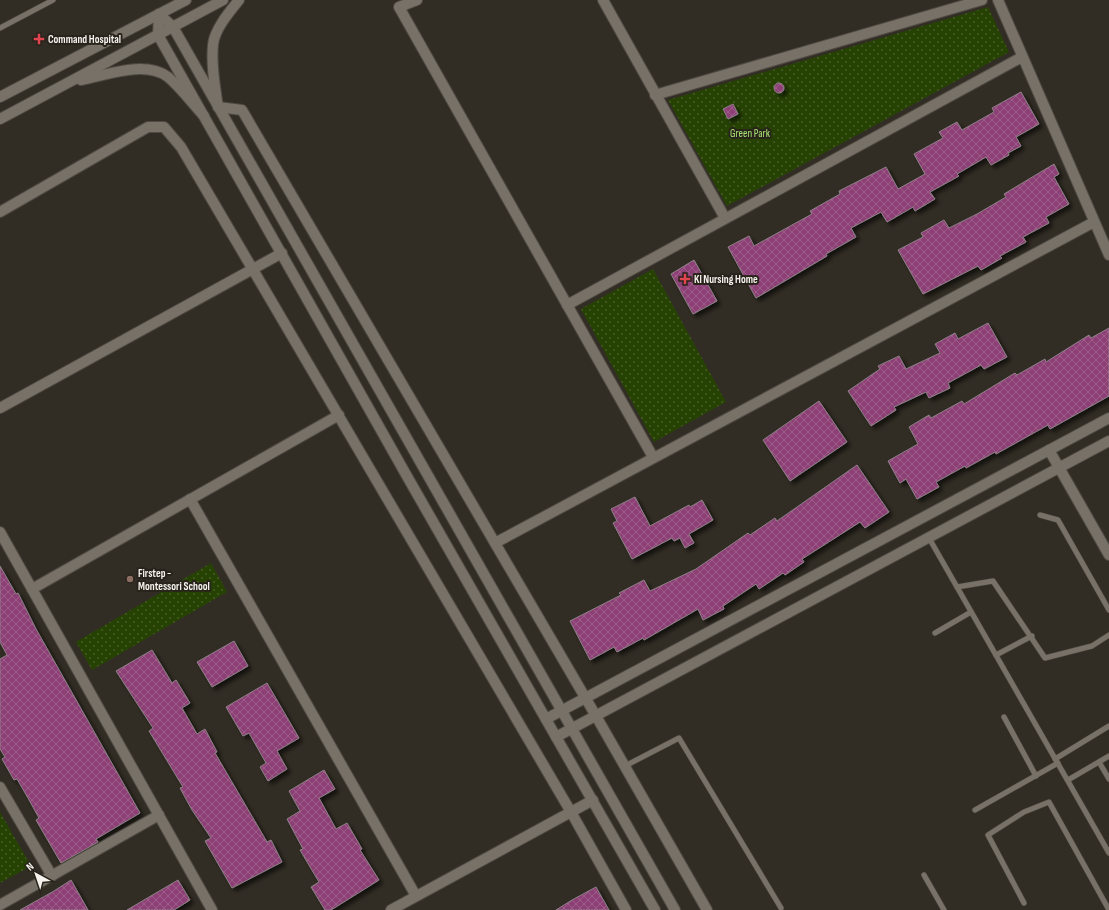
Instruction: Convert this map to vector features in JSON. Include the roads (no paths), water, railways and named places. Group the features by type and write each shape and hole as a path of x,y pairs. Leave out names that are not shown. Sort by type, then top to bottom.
{"street":[{"path":"0,97 186,0"},
{"path":"0,119 223,0"},
{"path":"218,107 213,70 213,44 225,16 239,0"},
{"path":"417,0 399,7 653,457"},
{"path":"603,0 725,218"},
{"path":"656,95 982,0"},
{"path":"998,0 1109,255"},
{"path":"159,14 173,27 675,910"},
{"path":"159,14 158,35 655,910"},
{"path":"567,304 1022,57"},
{"path":"69,82 128,70 151,69 167,77 204,116"},
{"path":"218,107 242,110 586,698 707,910"},
{"path":"0,212 148,127 164,127 181,147 253,269 571,812 626,910"},
{"path":"495,543 1094,222"},
{"path":"0,408 282,254"},
{"path":"32,589 339,416"},
{"path":"546,719 1109,418"},
{"path":"556,737 1109,441"},
{"path":"1049,450 1109,555"},
{"path":"190,499 416,896"},
{"path":"0,532 212,910"},
{"path":"391,910 571,812 604,784"},
{"path":"1,792 52,876"},
{"path":"598,810 614,801"},
{"path":"0,905 160,815"}],"lane":[{"path":"0,28 53,0"},
{"path":"1040,515 1058,520 1109,610"},
{"path":"929,538 1107,846 1109,853"},
{"path":"957,587 993,581 1032,636 1045,658 1092,646 1109,634"},
{"path":"935,633 971,612"},
{"path":"996,655 1032,636"},
{"path":"1004,717 1036,776"},
{"path":"975,810 1036,776 1109,726"},
{"path":"625,766 678,738 781,908"},
{"path":"1068,780 1109,756"},
{"path":"1099,762 1109,779"},
{"path":"1024,904 988,835 1024,812 1049,802 1109,910"},
{"path":"924,876 944,910"}],"place":[{"name":"Command Hospital","path":"39,39"},
{"name":"Kl Nursing Home","path":"685,279"},
{"name":"Firstep - Montessori School","path":"130,579"}],"park label":[{"name":"Green Park","path":"750,133"}]}
